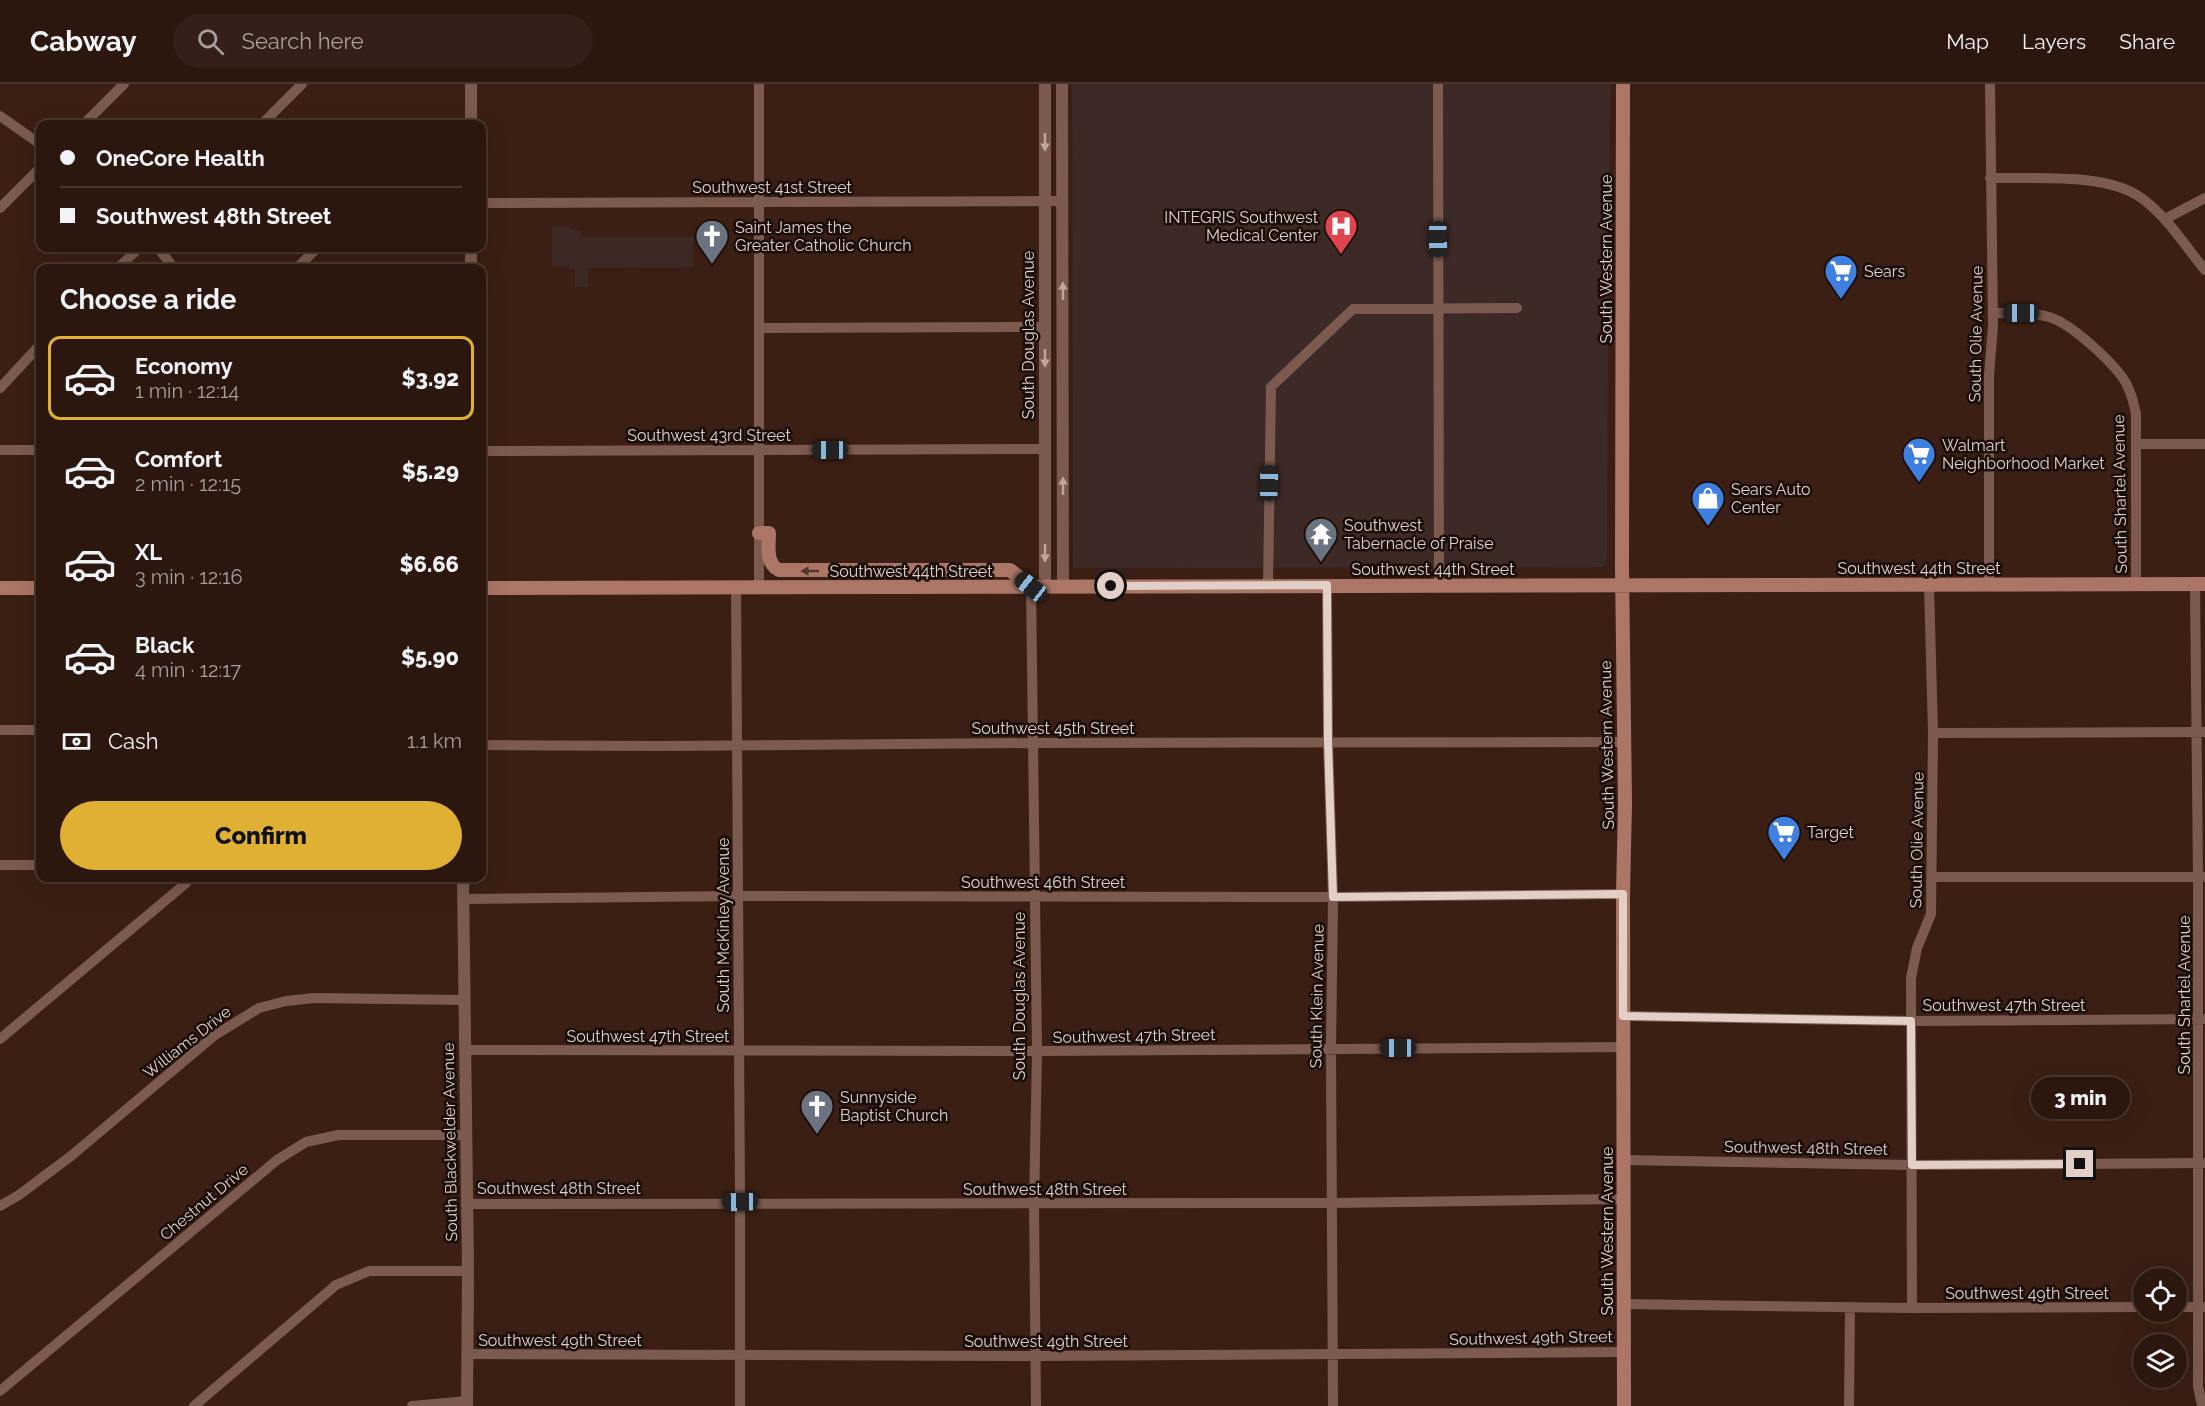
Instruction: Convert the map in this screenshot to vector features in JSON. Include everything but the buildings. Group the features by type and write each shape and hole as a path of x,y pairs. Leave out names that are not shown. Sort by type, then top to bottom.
{"main road":[{"name":"South Western Avenue","path":"1623,84 1624,1406"},
{"path":"764,533 770,561 779,570 1010,570 1038,587"},
{"name":"Southwest 44th Street","path":"486,588 2200,584"},
{"path":"0,588 36,588"}],"street":[{"path":"88,120 124,84"},
{"path":"266,120 302,84"},
{"path":"471,84 471,120"},
{"path":"759,84 759,450 764,533 759,587"},
{"name":"South Douglas Avenue","path":"1036,1406 1037,1052 1032,743 1045,449 1045,84"},
{"path":"1062,84 1063,587"},
{"path":"1438,84 1439,585"},
{"name":"South Olie Avenue","path":"1989,585 1989,376 1994,313 1990,84"},
{"path":"0,116 36,141"},
{"path":"0,208 36,172"},
{"path":"1990,178 2096,181 2128,189 2144,199 2165,219 2205,270"},
{"path":"2165,219 2205,198"},
{"name":"Southwest 41st Street","path":"486,203 1062,201"},
{"path":"122,264 135,252"},
{"path":"161,252 171,264"},
{"path":"301,264 313,252"},
{"path":"1268,586 1271,387 1353,309 1517,309"},
{"name":"South Shartel Avenue","path":"1994,313 2021,313 2050,317 2074,330 2092,344 2125,381 2133,398 2136,414 2136,585"},
{"path":"759,328 1045,327"},
{"path":"0,387 36,349"},
{"path":"2137,444 2205,444"},
{"name":"Southwest 43rd Street","path":"486,451 1045,449"},
{"path":"0,450 36,450"},
{"name":"South Shartel Avenue","path":"2200,584 2202,1307 2198,1386 2202,1406"},
{"name":"South Klein Avenue","path":"1327,585 1328,742 1333,897 1331,1049 1333,1406"},
{"name":"South Olie Avenue","path":"1912,1308 1911,978 1913,961 1931,914 1932,877 1933,733 1929,585"},
{"name":"South McKinley Avenue","path":"736,587 740,1406"},
{"path":"0,730 36,730"},
{"path":"1933,733 2201,732"},
{"name":"Southwest 45th Street","path":"486,745 1625,742"},
{"path":"0,865 36,865"},
{"path":"1932,877 2202,877"},
{"path":"0,1039 187,882"},
{"name":"South Blackwelder Avenue","path":"463,882 468,1271 467,1403"},
{"name":"Southwest 46th Street","path":"464,899 738,896 1036,898 1623,894"},
{"name":"Williams Drive","path":"0,1206 19,1195 71,1156 214,1035 259,1008 286,1001 314,998 464,1000"},
{"name":"Southwest 47th Street","path":"1623,1016 1911,1021 2202,1019"},
{"name":"Southwest 47th Street","path":"465,1050 1037,1052 1623,1047"},
{"name":"Chestnut Drive","path":"0,1391 277,1160 306,1143 338,1135 465,1135"},
{"name":"Southwest 48th Street","path":"1623,1160 1912,1165 2202,1163"},
{"name":"Southwest 48th Street","path":"466,1204 1333,1203 1623,1199"},
{"path":"194,1406 336,1286 369,1271 468,1271"},
{"name":"Southwest 49th Street","path":"1623,1304 1912,1308 2133,1307"},
{"path":"1849,1406 1850,1307"},
{"name":"Southwest 49th Street","path":"468,1354 1036,1356 1624,1352"},
{"path":"412,1406 467,1403"}],"shaded area":[{"name":"INTEGRIS Southwest Medical Center","path":"1072,84 1611,84 1607,555 1604,567 1073,568"},
{"path":"552,226 570,226 570,230 581,230 581,237 693,237 693,267 588,268 588,287 575,287 575,269 569,269 569,266 552,266"}],"place":[{"name":"INTEGRIS Southwest Medical Center","path":"1341,255"},
{"name":"Saint James the Greater Catholic Church","path":"712,265"},
{"name":"Sears","path":"1841,300"},
{"name":"Walmart Neighborhood Market","path":"1919,483"},
{"name":"Sears Auto Center","path":"1708,527"},
{"name":"Southwest Tabernacle of Praise","path":"1321,563"},
{"name":"Target","path":"1784,861"},
{"name":"Sunnyside Baptist Church","path":"817,1135"}],"route":[{"path":"1111,586 1327,585 1328,742 1333,897 1623,894 1623,1016 1911,1021 1912,1165 2080,1164"}]}
